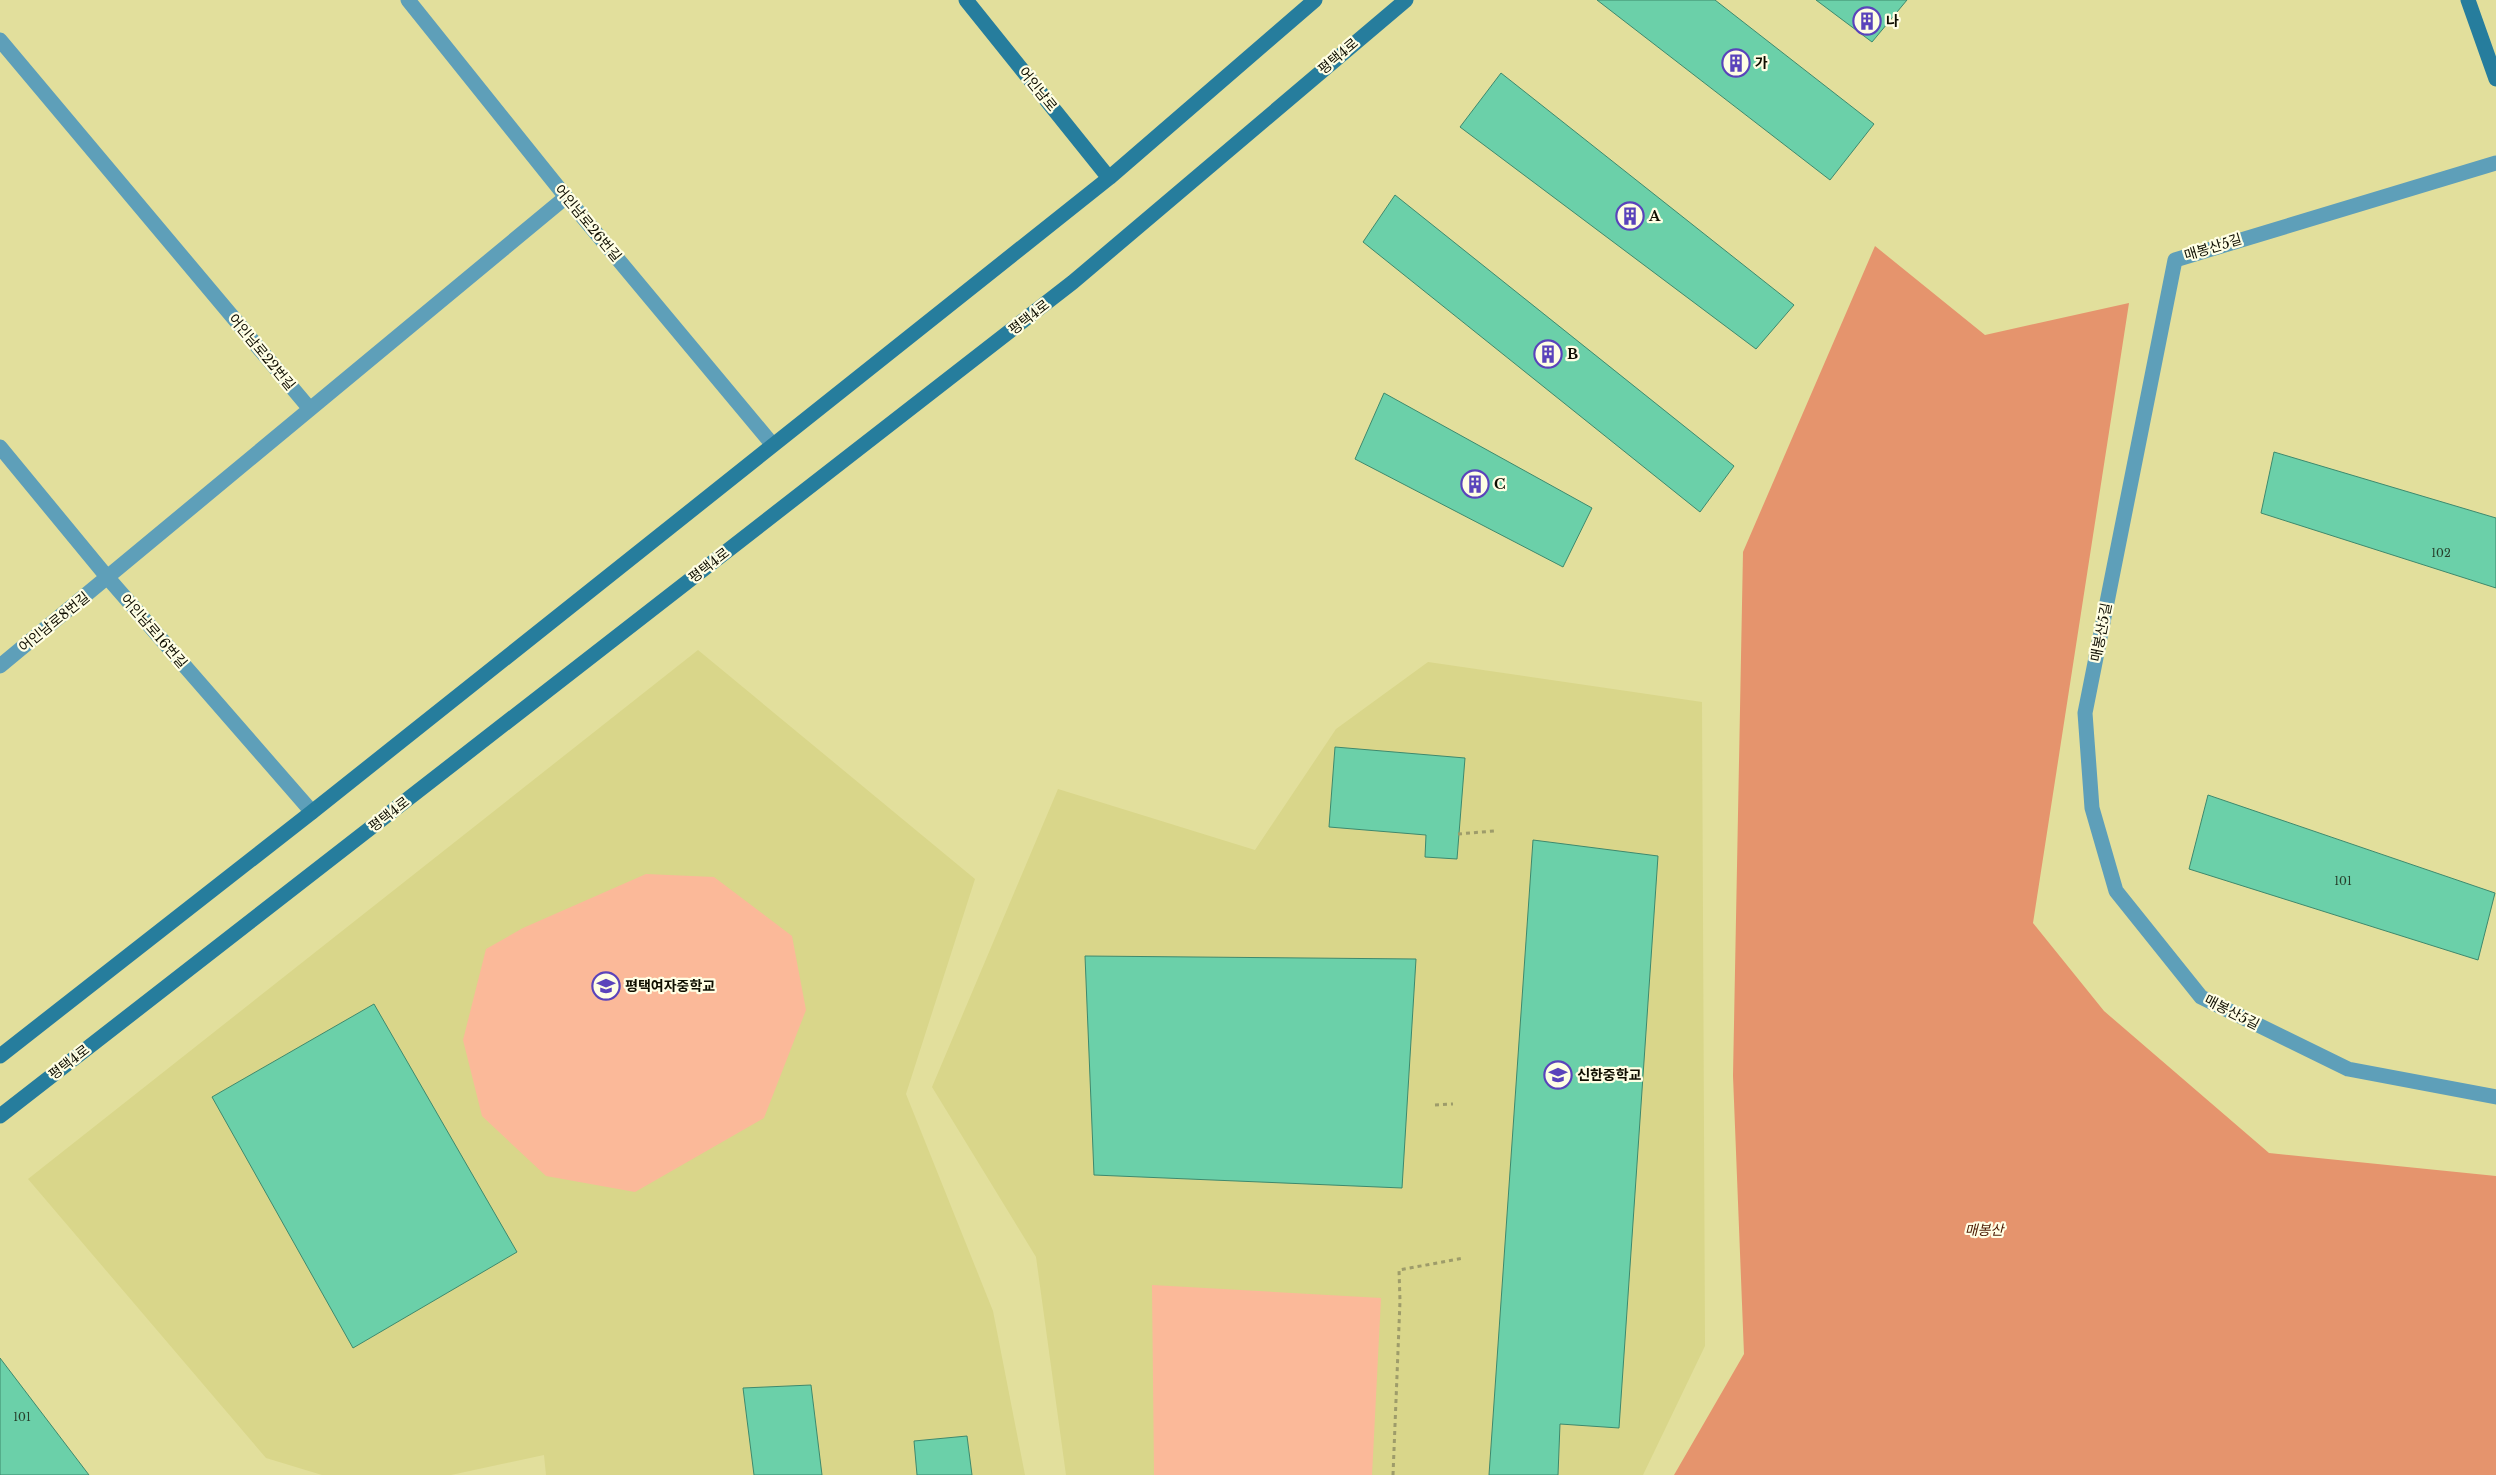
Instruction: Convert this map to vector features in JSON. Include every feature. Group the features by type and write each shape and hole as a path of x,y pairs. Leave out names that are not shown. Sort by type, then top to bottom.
{"street":[{"name":"어인남로26번길","path":"408,0 566,196 772,444"},
{"name":"어인남로","path":"966,0 1109,178"},
{"path":"0,1056 312,812 772,444 1109,178 1315,0"},
{"name":"평택4로","path":"0,1116 1073,282 1406,0"},
{"path":"2468,0 2496,79"},
{"name":"어인남로22번길","path":"0,40 310,410"},
{"name":"매봉산5길","path":"2496,163 2174,260 2085,713 2092,808 2116,891 2201,997 2348,1069 2496,1098"},
{"path":"310,410 566,196"},
{"name":"어인남로8번길","path":"0,666 310,410"},
{"name":"어인남로16번길","path":"0,447 108,578 312,812"}],"path":[{"path":"1458,834 1494,831"},
{"path":"1435,1105 1453,1104"},
{"path":"1393,1475 1400,1301 1399,1270 1464,1258"}],"shaded area":[{"name":"평택여자중학교","path":"698,650 975,879 906,1094 993,1311 1025,1475 546,1475 544,1455 451,1475 322,1475 266,1458 28,1179"},
{"path":"1428,662 1702,702 1705,1346 1643,1475 1066,1475 1036,1257 932,1087 1058,789 1255,850 1336,729"},
{"path":"646,874 714,877 792,936 806,1010 764,1118 635,1192 546,1176 482,1116 463,1040 486,949 523,928"},
{"path":"1152,1285 1381,1298 1372,1475 1154,1475"}],"green space":[{"name":"매봉산","path":"1875,246 1985,335 2129,303 2033,923 2104,1011 2269,1153 2496,1176 2496,1475 1674,1475 1744,1354 1733,1076 1743,552"}],"building":[{"name":"가","path":"1597,0 1715,0 1874,124 1830,180"},
{"name":"나","path":"1816,0 1907,0 1872,42"},
{"name":"A","path":"1501,73 1794,305 1756,349 1460,127"},
{"name":"B","path":"1395,195 1734,466 1700,512 1363,242"},
{"name":"C","path":"1384,393 1592,508 1563,567 1355,459"},
{"path":"2274,452 2496,518 2496,588 2261,513"},
{"path":"1335,747 1465,758 1457,859 1425,857 1426,835 1329,827"},
{"path":"2208,795 2495,893 2478,960 2189,869"},
{"path":"1533,840 1658,856 1619,1428 1560,1424 1558,1475 1489,1475"},
{"path":"1085,956 1416,959 1402,1188 1094,1175"},
{"path":"374,1004 517,1252 353,1348 212,1097"},
{"path":"0,1358 89,1475 0,1475"},
{"path":"811,1385 822,1475 754,1475 743,1388"},
{"path":"967,1436 972,1475 917,1475 914,1441"}],"place":[{"name":"나","path":"1867,21"},
{"name":"가","path":"1736,63"},
{"name":"A","path":"1630,216"},
{"name":"B","path":"1548,354"},
{"name":"C","path":"1475,484"},
{"name":"평택여자중학교","path":"606,986"},
{"name":"신한중학교","path":"1558,1075"}]}
